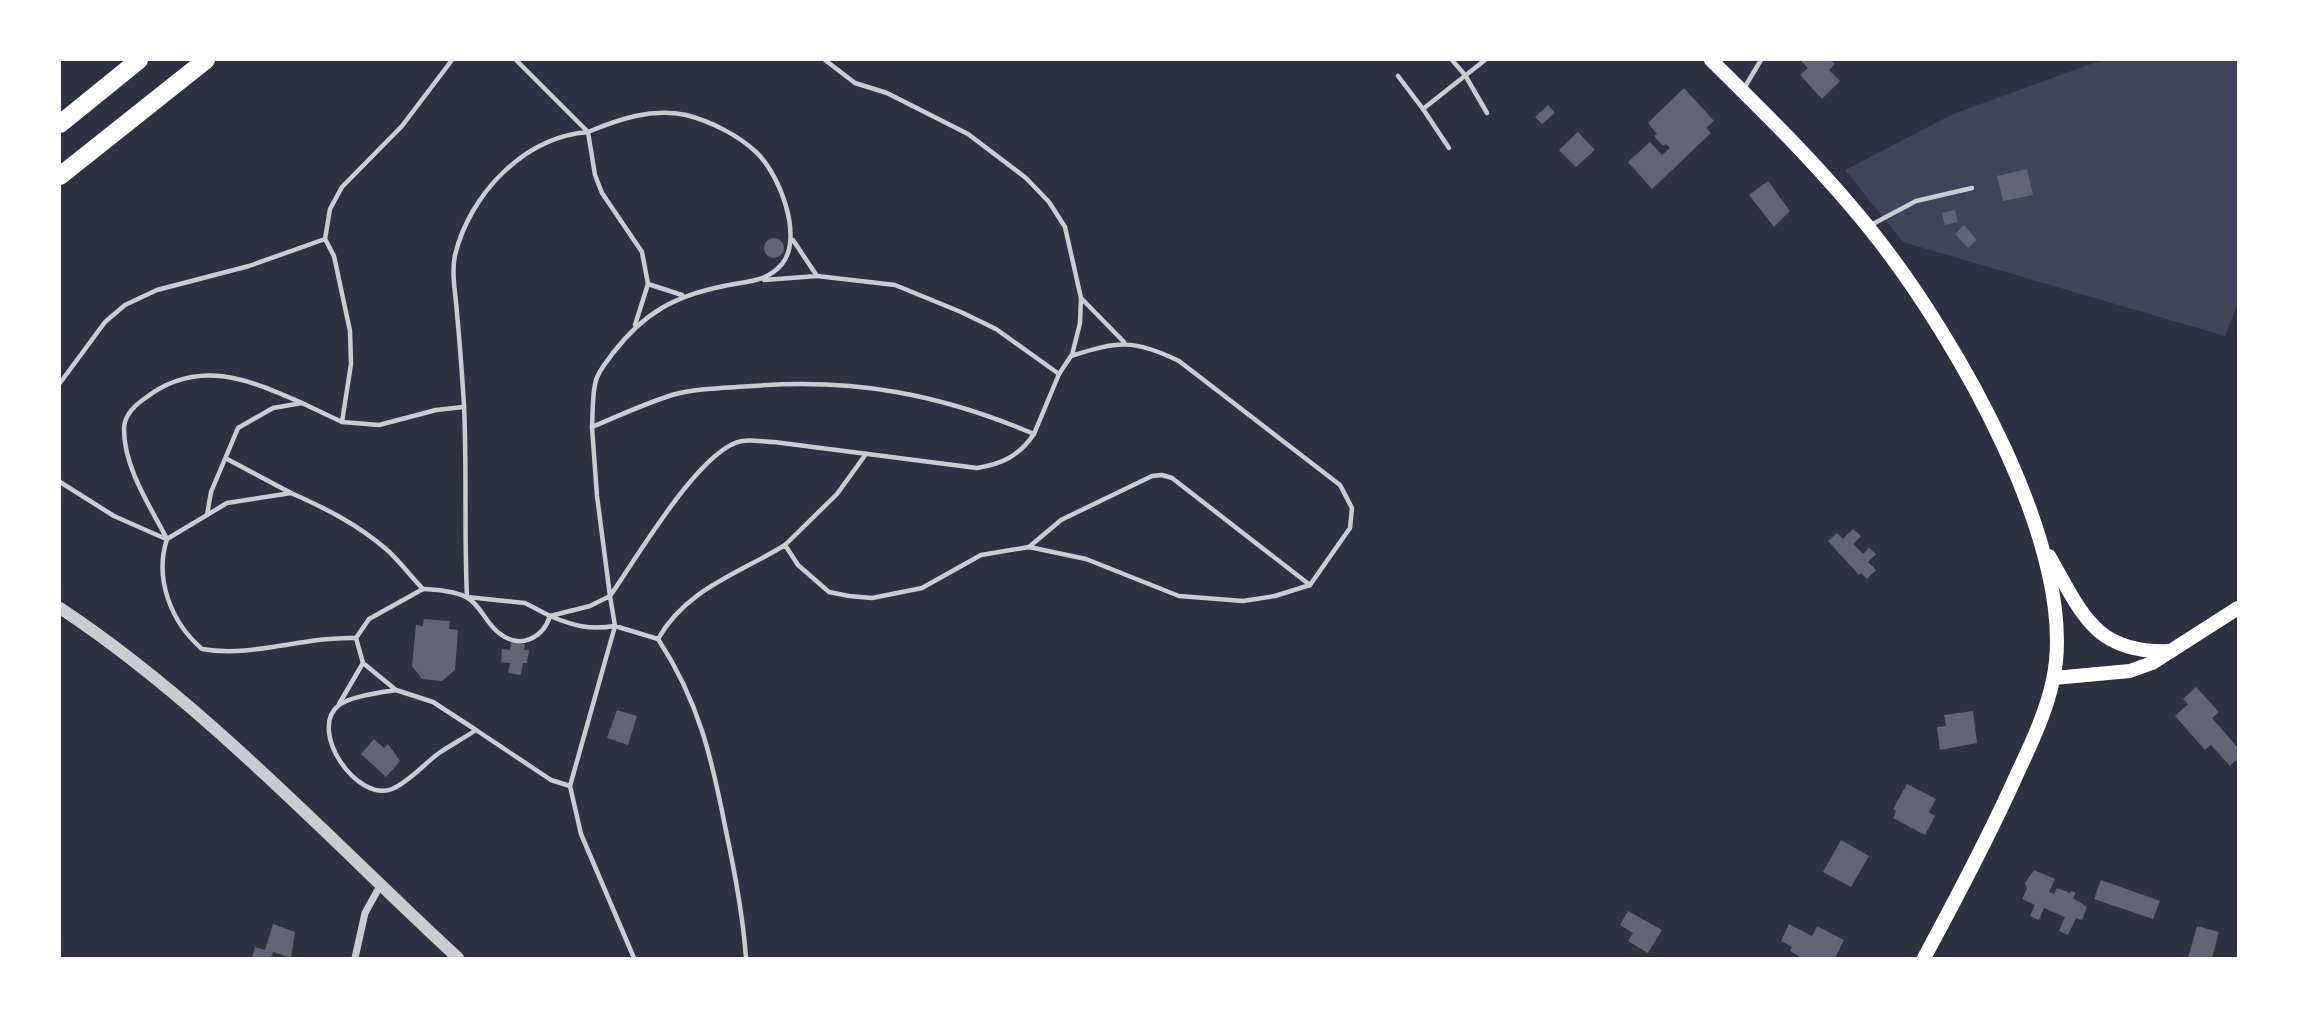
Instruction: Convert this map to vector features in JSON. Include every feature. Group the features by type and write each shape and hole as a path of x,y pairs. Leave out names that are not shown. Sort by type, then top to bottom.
{"highway":[{"path":"60,124 139,60"},
{"path":"60,176 206,60"}],"main road":[{"path":"1711,60 1825,176 1868,226 1920,299 1973,388 2012,464 2042,542 2077,607 2098,632 2122,646 2176,651"},
{"path":"1924,958 2003,807 2030,746 2054,678 2053,606 2042,542"},
{"path":"2054,678 2130,671 2176,651 2238,608"}],"street":[{"path":"60,608 113,643 166,686 458,958"},
{"path":"355,958 365,913 380,886"}],"lane":[{"path":"342,422 351,364 350,331 334,256 325,239 331,209 342,187 402,126 452,60"},
{"path":"516,60 588,132 594,175 602,192 642,252 648,284 634,326 596,378 592,428 595,483 615,626 570,786 586,848 634,958"},
{"path":"550,616 590,606 610,596 678,498 704,466 724,448 741,441 774,442 976,468 997,465 1017,455 1034,434 1059,374 1072,356 1080,323 1080,298 1065,226 1049,202 1026,178 968,134 887,93 855,83 825,60"},
{"path":"1452,60 1465,75 1487,113"},
{"path":"1423,109 1485,60"},
{"path":"1743,91 1761,60"},
{"path":"1398,76 1449,148"},
{"path":"550,616 545,630 539,636 520,640 500,634 467,597 464,407 454,280 455,256 467,224 487,192 514,161 546,142 569,134 588,132 620,118 675,113 700,119 725,131 757,153 773,177 788,212 792,238 817,276"},
{"path":"1868,226 1916,201 1972,188"},
{"path":"763,280 782,264 792,238"},
{"path":"60,383 104,322 125,305 157,290 250,266 325,239"},
{"path":"634,326 684,296 763,280 817,276 895,285 996,329 1059,374"},
{"path":"648,284 684,296"},
{"path":"1080,298 1125,342"},
{"path":"785,545 798,565 829,592 873,598 922,588 988,553 1029,547 1095,562 1179,596 1210,601 1275,596 1310,585 1350,528 1352,508 1347,493 1179,361 1155,349 1125,342 1072,356"},
{"path":"355,638 331,637 240,650 202,649 179,625 170,605 160,559 166,539 133,471 125,444 124,425 132,408 153,392 184,379 213,375 236,376 342,422 379,425 464,407"},
{"path":"592,428 674,395 710,389 803,382 842,383 899,391 948,402 1034,434"},
{"path":"207,515 211,492 238,428 273,408 302,403"},
{"path":"658,639 670,618 695,595 785,545 837,494 866,454"},
{"path":"227,459 329,510 362,530 388,551 423,589 525,603 578,627 594,630 615,626 658,639 681,673 711,756 743,918 746,958"},
{"path":"1029,547 1061,520 1152,476 1162,475 1172,478 1310,585"},
{"path":"60,482 114,516 166,539"},
{"path":"166,539 227,503 291,493"},
{"path":"355,638 369,619 423,589"},
{"path":"355,638 363,663 396,690"},
{"path":"363,663 330,719 329,736 335,755 353,777 369,789 393,789 440,752 476,730"},
{"path":"339,704 374,693 396,690 415,693 433,702 551,780 570,786"}],"shaded area":[{"path":"2102,60 2238,60 2238,303 2225,336 1903,242 1845,170 1953,114"}],"building":[{"path":"1800,60 1831,60 1835,64 1829,70 1840,81 1822,99 1800,75 1808,68"},
{"path":"1684,88 1714,121 1706,128 1711,133 1652,189 1628,162 1650,142 1662,155 1670,148 1666,144 1663,146 1654,136 1657,134 1648,123"},
{"path":"1548,105 1555,113 1542,124 1535,117"},
{"path":"1578,132 1595,150 1576,167 1559,150"},
{"path":"2027,169 2033,195 2003,201 1997,176"},
{"path":"1768,181 1790,211 1774,227 1749,195"},
{"path":"1955,210 1958,222 1945,225 1942,213"},
{"path":"1964,225 1977,240 1968,248 1955,234"},
{"path":"774,238 781,241 784,248 781,255 774,258 767,255 764,248 767,241"},
{"path":"1853,529 1861,536 1853,544 1863,554 1869,548 1876,554 1868,562 1876,570 1867,579 1861,573 1859,575 1828,541 1837,533 1843,539"},
{"path":"424,619 450,621 449,629 458,630 455,670 442,681 422,679 412,666 416,625 423,626"},
{"path":"511,642 525,644 524,650 529,650 521,675 508,673 510,663 501,662 502,649 510,650"},
{"path":"2196,687 2219,712 2212,718 2238,748 2238,764 2236,760 2230,766 2211,745 2205,750 2175,716 2188,704 2183,699"},
{"path":"617,710 637,716 628,745 607,738"},
{"path":"1973,711 1977,743 1940,750 1937,727 1946,726 1944,715"},
{"path":"374,739 384,748 388,744 400,761 386,777 361,754"},
{"path":"1907,784 1936,799 1929,812 1935,816 1925,835 1893,818 1896,811 1893,809"},
{"path":"1841,840 1869,856 1851,887 1823,872"},
{"path":"2034,870 2055,879 2049,892 2054,894 2057,888 2070,893 2071,891 2076,893 2073,898 2087,907 2082,920 2076,918 2068,935 2059,931 2065,917 2044,908 2039,920 2030,916 2035,905 2022,899 2027,889 2025,883"},
{"path":"2101,880 2160,901 2153,919 2094,899"},
{"path":"1628,911 1662,930 1648,953 1628,941 1633,933 1620,925"},
{"path":"273,924 295,932 291,958 273,952 271,958 252,958 255,947 265,950"},
{"path":"1789,924 1812,936 1817,926 1844,940 1835,958 1802,958 1790,951 1792,947 1781,941"},
{"path":"2197,926 2219,932 2212,958 2188,958"}]}
